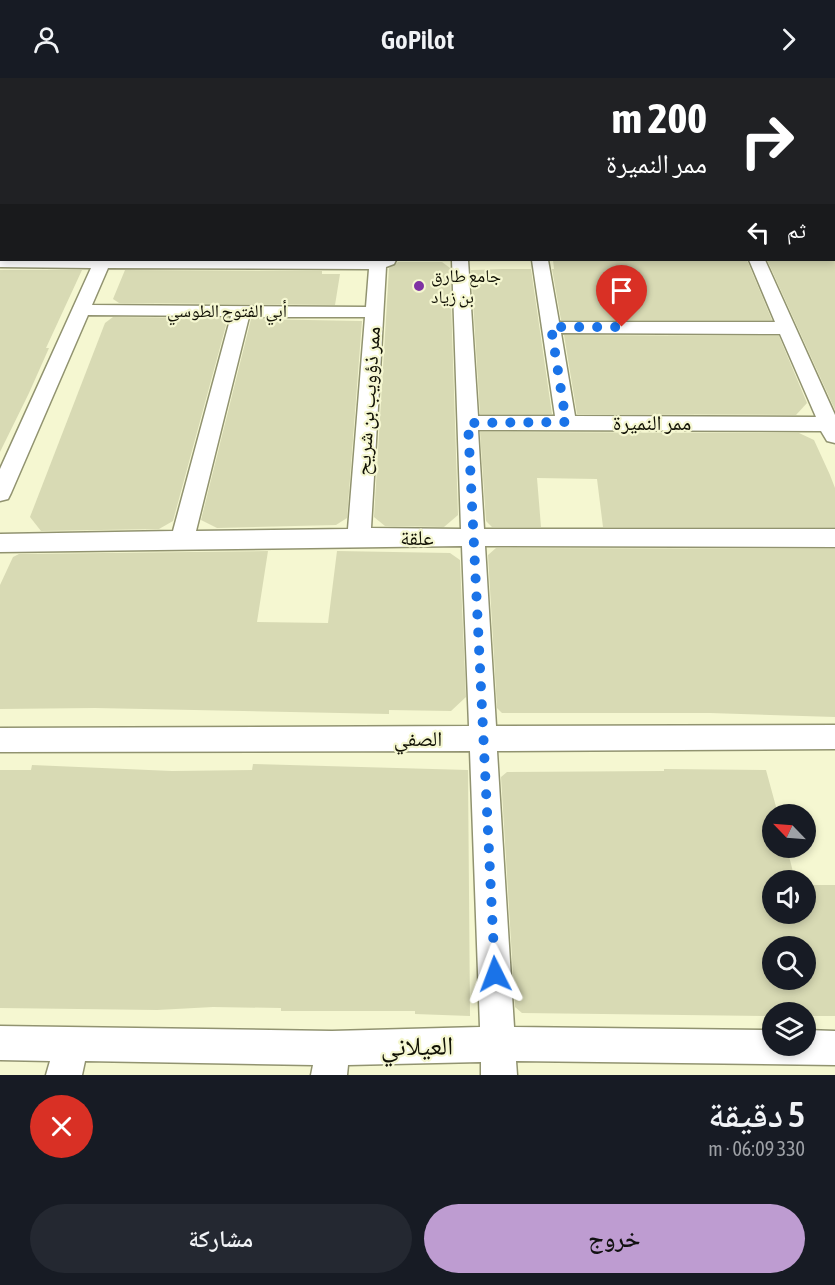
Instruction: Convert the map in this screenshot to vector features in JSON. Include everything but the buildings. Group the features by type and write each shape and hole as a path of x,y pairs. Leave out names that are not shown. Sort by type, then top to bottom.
{"street":[{"path":"0,262 51,261"},
{"path":"0,493 8,453 80,310 102,261"},
{"path":"242,261 383,262"},
{"path":"460,261 499,1060"},
{"path":"540,261 566,422"},
{"path":"757,261 833,429"},
{"name":"ممر ذؤويب بن شريح","path":"359,537 374,312 383,262"},
{"name":"أبي الفتوح الطوسي","path":"80,310 374,312"},
{"path":"182,541 241,311"},
{"path":"551,327 787,328"},
{"name":"ممر النميرة","path":"468,423 566,422 833,429"},
{"name":"علقة","path":"0,543 359,537 835,538"},
{"name":"الصفي","path":"0,740 835,737"},
{"name":"العيلاني","path":"0,1043 68,1060 499,1060 835,1048"}],"place":[{"name":"جامع طارق بن زياد","path":"419,286"}],"route":[{"path":"495,974 468,423 566,422 551,327 622,327"}]}
